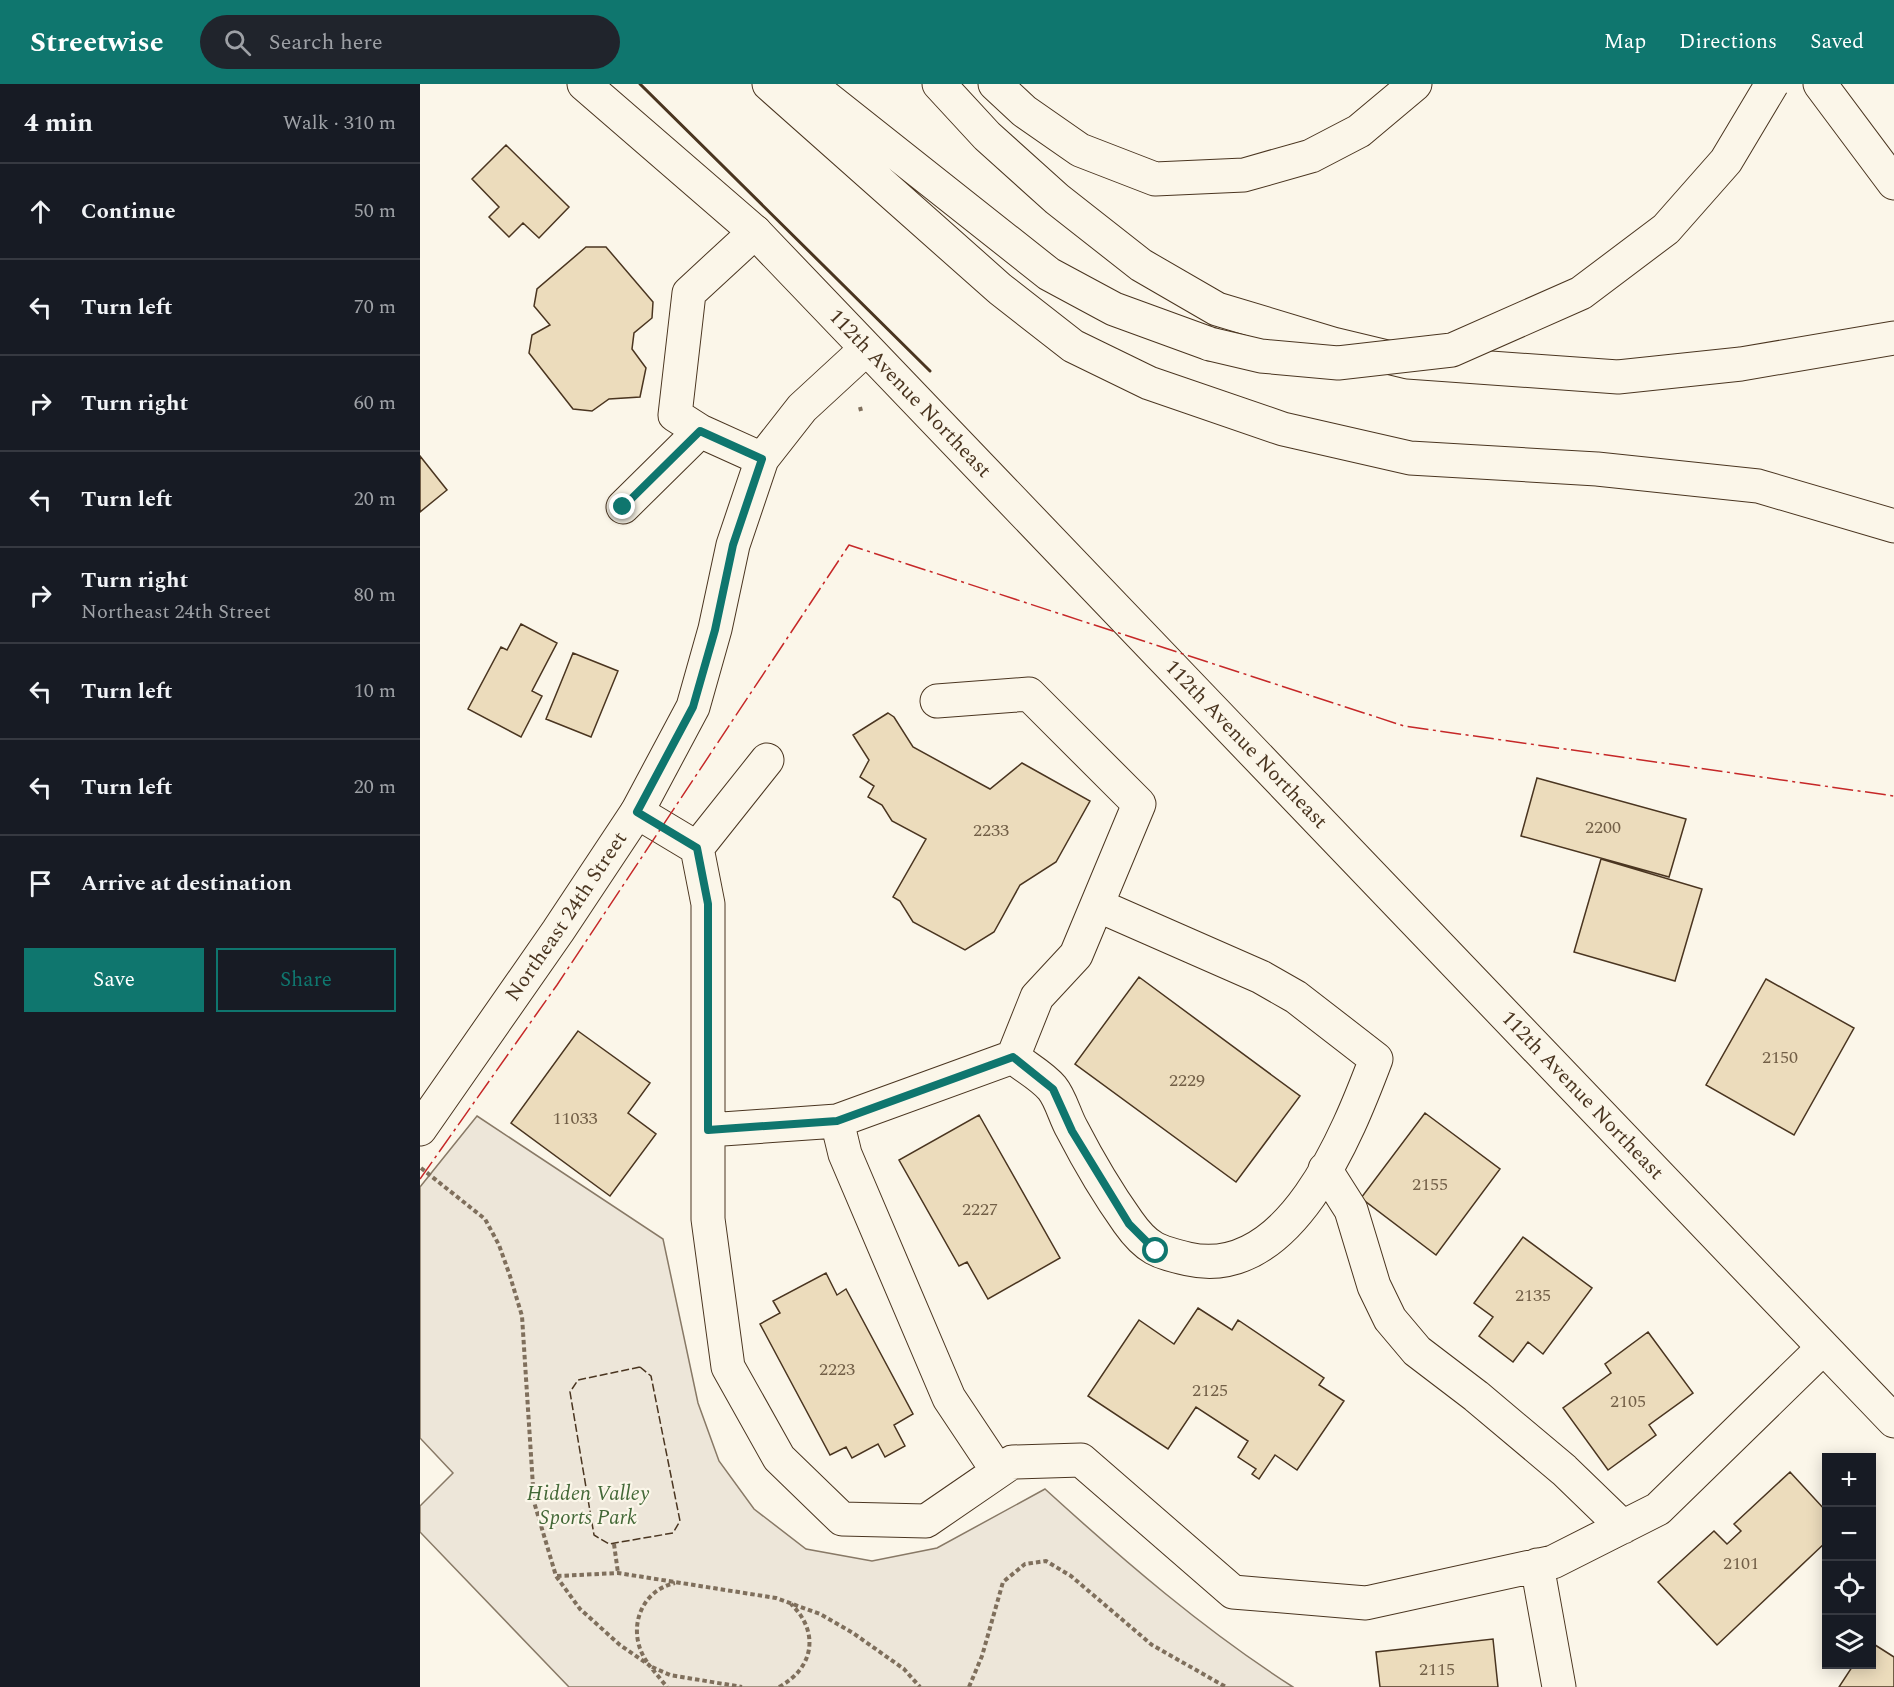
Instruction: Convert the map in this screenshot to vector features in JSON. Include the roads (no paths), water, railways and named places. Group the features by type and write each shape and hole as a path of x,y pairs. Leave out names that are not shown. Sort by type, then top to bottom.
{"main road":[{"name":"112th Avenue Northeast","path":"584,84 755,232 1894,1421"},
{"path":"769,84 1000,289 1073,346 1149,383 1283,429 1410,458 1597,469 1758,486 1894,526"},
{"path":"809,84 1049,274 1114,309 1210,344 1261,356 1338,363 1452,350 1581,293 1665,229 1726,161 1772,84"},
{"path":"939,84 987,136 1030,175 1141,265 1217,309 1333,344 1408,362 1618,377 1741,364 1894,338"},
{"path":"995,84 1024,111 1080,150 1155,179 1244,175 1311,156 1359,131 1415,84"},
{"path":"1820,84 1894,183"},
{"path":"755,232 689,293 675,415 700,431 762,459"},
{"name":"Northeast 24th Street","path":"420,1129 558,931 637,812 693,707 715,630 733,545 762,459 802,408 866,349"},
{"path":"623,507 700,431"},
{"path":"708,1130 837,1121 1013,1057 1037,997 1076,955 1139,804 1029,694 937,701"},
{"path":"697,848 767,760"},
{"path":"637,812 697,848 708,904 708,1219 728,1367 779,1458 842,1519 926,1521 1012,1462 1081,1460 1233,1592 1366,1603 1553,1562 1658,1509 1823,1348"},
{"path":"1013,1057 1053,1089 1072,1131 1129,1224 1156,1251 1204,1262 1237,1258 1271,1238 1296,1214 1325,1169 1357,1110 1376,1059 1296,997 1261,977 1097,905"},
{"path":"837,1121 845,1154 949,1398 998,1470"},
{"path":"1325,1169 1351,1210 1374,1286 1390,1319 1417,1351 1476,1396 1564,1470 1623,1527"},
{"path":"1537,1565 1559,1687"}],"park label":[{"name":"Hidden Valley Sports Park","path":"588,1506"}]}
